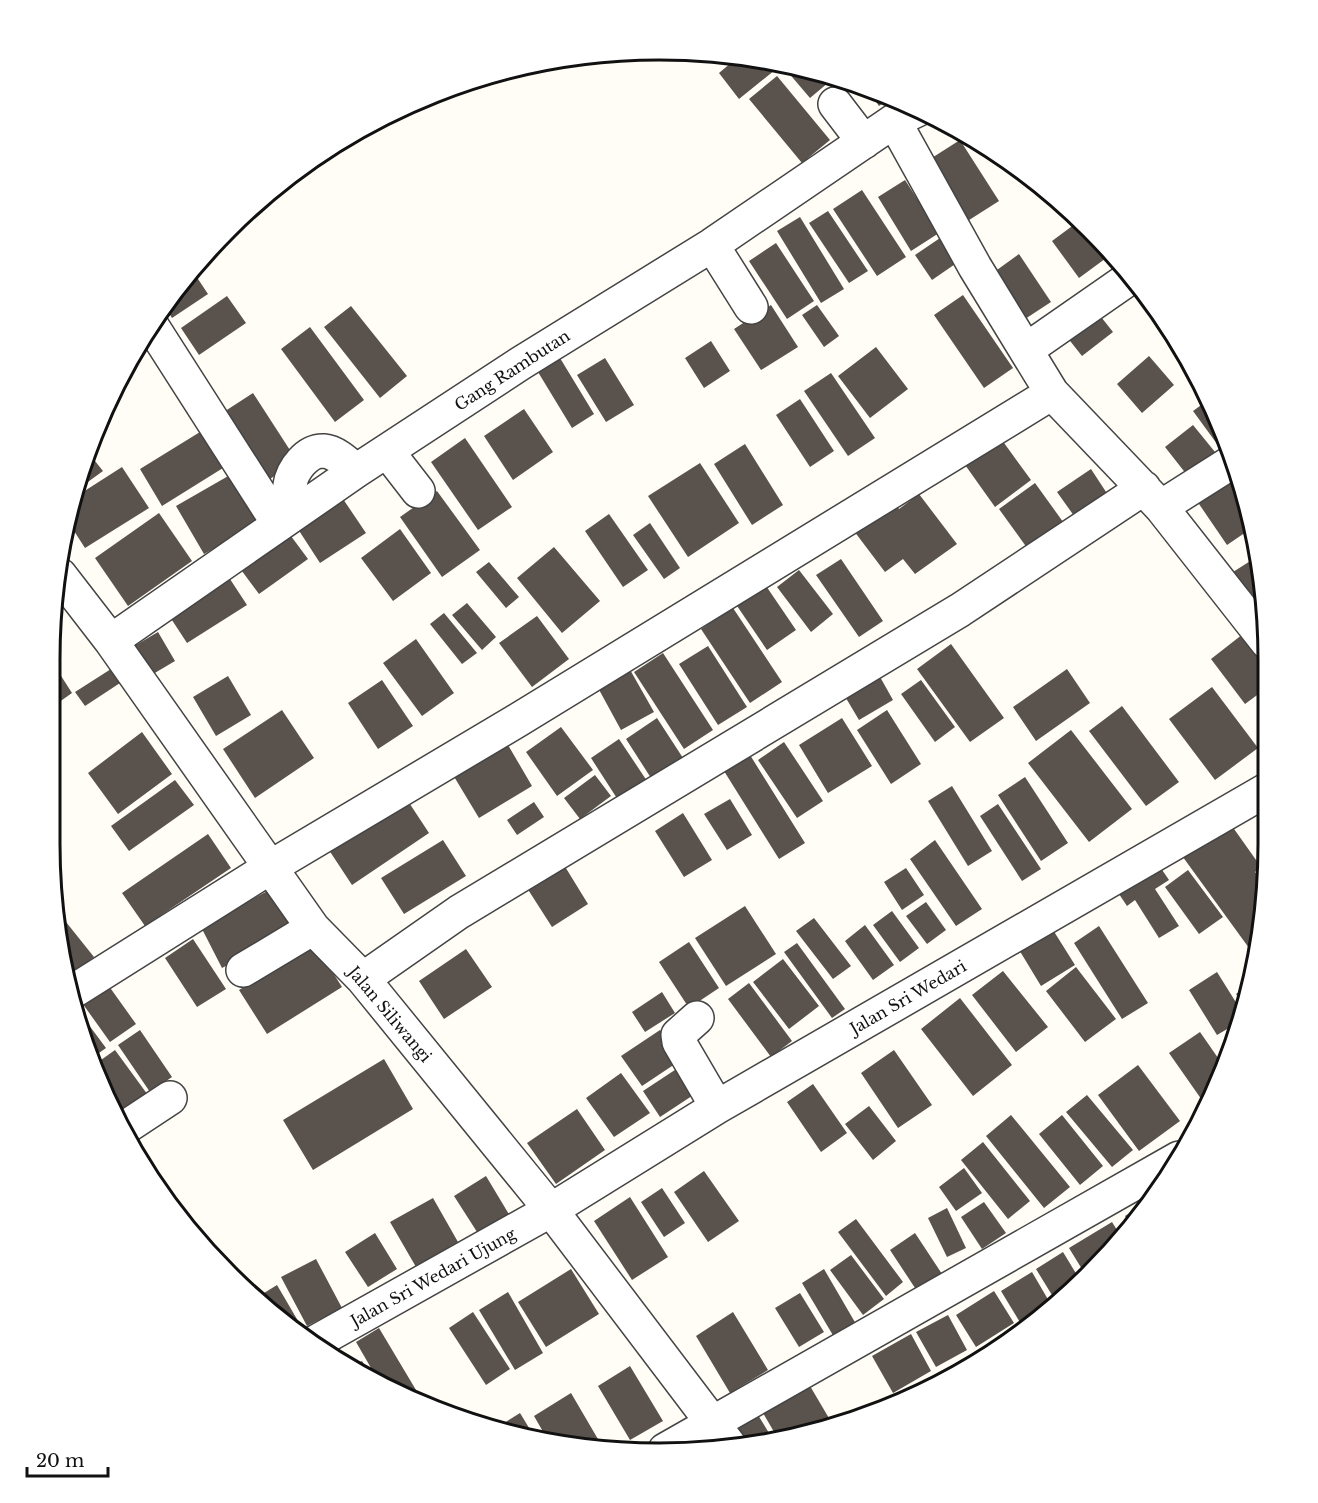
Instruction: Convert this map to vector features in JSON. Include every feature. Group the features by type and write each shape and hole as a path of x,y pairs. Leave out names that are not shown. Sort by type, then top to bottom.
{"street":[{"path":"835,104 864,142"},
{"path":"907,115 975,267 1052,393 1152,498 1257,630"},
{"name":"Gang Rambutan","path":"111,641 356,471 521,363 712,245 907,115"},
{"path":"712,245 751,307"},
{"path":"1026,350 1124,282"},
{"path":"157,333 286,518"},
{"path":"78,988 269,868 529,714 1052,393"},
{"path":"387,451 418,491"},
{"path":"363,979 459,912 960,610 1152,498 1225,464"},
{"name":"Jalan Siliwangi","path":"64,591 111,641 313,928 363,979 551,1210 722,1435"},
{"name":"Jalan Sri Wedari","path":"551,1210 717,1107 1258,795"},
{"path":"243,970 313,928"},
{"path":"697,1018 678,1035 679,1042 717,1107"},
{"path":"130,1124 170,1098"},
{"path":"695,1442 722,1435 1163,1168"},
{"name":"Jalan Sri Wedari Ujung","path":"322,1339 551,1210"}],"building":[{"path":"729,64 773,71 739,99 719,73"},
{"path":"790,75 827,84 810,98"},
{"path":"777,76 830,140 802,163 749,99"},
{"path":"959,141 999,201 966,222 927,161"},
{"path":"905,180 939,233 911,251 878,197"},
{"path":"862,190 906,257 877,276 833,209"},
{"path":"828,211 868,271 849,283 809,223"},
{"path":"800,217 844,289 821,303 777,231"},
{"path":"1073,226 1105,259 1079,278 1052,241"},
{"path":"943,236 961,260 932,280 915,255"},
{"path":"776,243 814,301 787,319 749,261"},
{"path":"1019,254 1051,302 1022,321 990,275"},
{"path":"197,278 208,294 172,318 170,314"},
{"path":"963,295 1013,368 984,388 934,315"},
{"path":"227,296 246,323 199,355 181,328"},
{"path":"771,305 798,347 761,370 734,329"},
{"path":"817,305 839,336 824,347 802,315"},
{"path":"351,306 407,376 380,398 324,327"},
{"path":"1094,308 1113,332 1082,356 1063,332"},
{"path":"310,327 364,400 335,422 281,349"},
{"path":"711,341 730,371 704,388 685,358"},
{"path":"876,347 908,389 870,418 838,376"},
{"path":"1149,356 1174,385 1142,413 1117,384"},
{"path":"560,358 594,414 572,428 538,372"},
{"path":"605,358 634,405 606,422 577,375"},
{"path":"831,373 875,438 848,456 804,391"},
{"path":"253,393 297,461 261,485 216,417"},
{"path":"800,399 834,451 810,467 776,415"},
{"path":"1201,405 1218,445 1193,411"},
{"path":"524,409 553,452 513,480 484,436"},
{"path":"1193,425 1215,452 1187,475 1165,447"},
{"path":"200,432 223,468 162,506 140,469"},
{"path":"999,436 1031,480 995,507 963,462"},
{"path":"465,438 512,507 478,530 431,462"},
{"path":"745,444 783,505 752,525 714,464"},
{"path":"94,460 103,471 87,483"},
{"path":"700,463 739,523 688,557 648,496"},
{"path":"122,467 149,508 85,548 74,531 84,491"},
{"path":"1091,469 1110,498 1077,520 1057,492"},
{"path":"230,475 258,524 204,554 176,506"},
{"path":"1230,480 1244,533 1227,545 1197,501"},
{"path":"1035,483 1066,526 1030,552 999,509"},
{"path":"437,491 480,550 442,577 400,517"},
{"path":"919,494 957,544 915,574 903,559 885,572 854,531 894,501 899,509"},
{"path":"341,496 366,533 320,563 296,526"},
{"path":"159,513 192,561 128,606 95,558"},
{"path":"609,514 648,570 623,587 585,531"},
{"path":"650,523 680,568 664,579 633,535"},
{"path":"285,528 308,559 259,594 236,563"},
{"path":"400,529 431,573 393,601 361,558"},
{"path":"554,547 600,601 562,633 517,578"},
{"path":"841,559 883,621 859,637 816,575"},
{"path":"489,562 519,597 506,608 476,572"},
{"path":"1250,562 1256,607 1233,572"},
{"path":"799,570 833,614 811,632 777,587"},
{"path":"228,576 247,605 187,643 168,614"},
{"path":"762,580 796,630 767,650 733,600"},
{"path":"467,603 496,637 482,650 452,615"},
{"path":"733,608 782,682 750,703 701,629"},
{"path":"444,613 477,653 462,664 430,624"},
{"path":"537,616 569,659 532,687 499,643"},
{"path":"158,632 175,661 148,677 131,648"},
{"path":"1243,634 1258,654 1258,694 1245,704 1211,659"},
{"path":"416,639 454,693 422,716 383,663"},
{"path":"951,644 1004,718 970,742 917,669"},
{"path":"708,646 747,707 718,725 679,664"},
{"path":"663,653 713,730 684,749 634,672"},
{"path":"629,668 654,712 621,730 597,686"},
{"path":"875,668 893,700 859,720 840,688"},
{"path":"111,669 120,683 85,706 75,692"},
{"path":"1067,669 1090,703 1036,741 1013,707"},
{"path":"60,674 72,693 60,701"},
{"path":"228,676 251,715 216,736 193,697"},
{"path":"382,680 413,726 378,749 348,703"},
{"path":"921,680 955,727 935,742 901,694"},
{"path":"1212,687 1258,748 1215,780 1169,719"},
{"path":"1122,706 1179,782 1146,806 1089,731"},
{"path":"282,710 314,758 255,798 223,749"},
{"path":"887,710 921,764 891,784 857,730"},
{"path":"657,718 683,758 651,778 626,739"},
{"path":"842,718 872,766 828,793 799,745"},
{"path":"561,727 593,770 557,796 526,752"},
{"path":"1071,730 1132,809 1089,842 1028,763"},
{"path":"142,732 172,774 118,814 88,773"},
{"path":"501,733 532,786 479,818 447,765"},
{"path":"619,739 649,784 620,803 591,758"},
{"path":"784,742 823,801 797,818 758,760"},
{"path":"750,755 805,843 779,859 724,771"},
{"path":"595,775 611,796 580,819 564,798"},
{"path":"1025,777 1068,843 1041,861 998,795"},
{"path":"175,780 194,805 129,851 111,826"},
{"path":"952,786 992,851 968,866 928,801"},
{"path":"402,792 429,833 352,885 325,844"},
{"path":"730,799 752,835 727,850 704,814"},
{"path":"534,802 544,817 517,835 507,820"},
{"path":"998,804 1041,869 1022,881 980,816"},
{"path":"683,813 712,860 684,877 655,831"},
{"path":"1227,819 1258,862 1253,922 1248,947 1180,853"},
{"path":"208,834 231,868 145,926 122,893"},
{"path":"443,840 466,876 404,914 381,878"},
{"path":"935,840 982,909 956,926 910,859"},
{"path":"1156,861 1169,880 1155,889 1179,926 1159,938 1135,900 1127,906 1115,888"},
{"path":"564,865 588,904 552,927 527,888"},
{"path":"906,868 924,895 902,910 884,882"},
{"path":"1188,870 1223,917 1199,934 1165,887"},
{"path":"273,888 295,929 222,968 201,927"},
{"path":"926,902 946,930 927,944 906,916"},
{"path":"745,906 776,954 726,986 695,938"},
{"path":"892,911 919,948 900,962 873,925"},
{"path":"814,918 851,966 833,979 796,931"},
{"path":"65,921 94,957 74,972"},
{"path":"1048,922 1075,965 1041,986 1015,943"},
{"path":"865,925 894,965 873,980 845,941"},
{"path":"1099,926 1148,1003 1122,1019 1074,943"},
{"path":"193,939 226,989 197,1007 165,958"},
{"path":"689,942 719,988 689,1008 659,962"},
{"path":"314,943 342,987 267,1034 239,990"},
{"path":"797,943 845,1009 832,1018 784,952"},
{"path":"466,949 492,987 444,1019 419,981"},
{"path":"783,959 819,1006 789,1029 753,982"},
{"path":"1076,967 1116,1019 1085,1042 1046,991"},
{"path":"1003,971 1048,1027 1016,1052 972,995"},
{"path":"1217,972 1237,1003 1229,1028 1217,1035 1189,990"},
{"path":"106,982 136,1024 110,1042 80,1000"},
{"path":"749,983 792,1041 771,1057 728,999"},
{"path":"662,992 675,1013 645,1032 632,1012"},
{"path":"960,998 1012,1065 973,1096 921,1029"},
{"path":"88,1023 106,1048 98,1053"},
{"path":"140,1030 172,1077 150,1092 118,1045"},
{"path":"660,1030 681,1060 642,1086 621,1056"},
{"path":"1200,1032 1218,1058 1201,1098 1169,1053"},
{"path":"115,1050 153,1102 129,1119 122,1109 101,1060"},
{"path":"894,1050 932,1105 898,1128 861,1073"},
{"path":"384,1059 413,1109 313,1170 283,1120"},
{"path":"684,1064 701,1090 660,1117 643,1091"},
{"path":"1138,1065 1180,1121 1139,1151 1098,1095"},
{"path":"621,1073 650,1113 614,1137 586,1098"},
{"path":"813,1084 847,1133 821,1152 787,1102"},
{"path":"1087,1095 1133,1150 1112,1167 1066,1112"},
{"path":"869,1106 896,1141 873,1160 845,1124"},
{"path":"577,1109 605,1150 556,1184 527,1143"},
{"path":"1011,1115 1070,1187 1044,1208 986,1136"},
{"path":"1062,1115 1103,1166 1080,1185 1039,1134"},
{"path":"983,1142 1030,1201 1008,1219 961,1160"},
{"path":"964,1168 982,1193 956,1211 939,1187"},
{"path":"704,1171 739,1221 708,1242 674,1192"},
{"path":"486,1176 510,1216 479,1235 454,1196"},
{"path":"662,1188 685,1223 664,1237 641,1202"},
{"path":"630,1197 668,1257 632,1280 594,1221"},
{"path":"433,1198 458,1242 416,1267 390,1222"},
{"path":"984,1202 1006,1233 982,1249 961,1217"},
{"path":"947,1208 966,1248 947,1257 928,1218"},
{"path":"856,1219 903,1282 886,1296 838,1232"},
{"path":"1112,1222 1117,1230 1082,1269 1069,1248"},
{"path":"375,1233 397,1269 368,1287 345,1252"},
{"path":"915,1233 944,1277 919,1294 890,1250"},
{"path":"1063,1252 1076,1274 1052,1295 1036,1269"},
{"path":"851,1255 884,1299 863,1315 830,1270"},
{"path":"316,1259 342,1308 307,1326 281,1277"},
{"path":"571,1269 599,1314 546,1347 518,1302"},
{"path":"824,1269 856,1324 834,1337 802,1283"},
{"path":"1032,1272 1048,1299 1020,1322 1001,1291"},
{"path":"277,1285 299,1323 294,1319 263,1293"},
{"path":"994,1291 1014,1323 976,1347 956,1315"},
{"path":"508,1292 543,1353 515,1370 479,1310"},
{"path":"800,1293 824,1332 799,1347 775,1308"},
{"path":"473,1312 510,1369 486,1385 449,1328"},
{"path":"733,1312 768,1370 730,1393 696,1336"},
{"path":"948,1315 967,1350 936,1367 916,1332"},
{"path":"379,1328 416,1390 372,1370 356,1342"},
{"path":"911,1334 931,1371 893,1393 872,1356"},
{"path":"630,1366 663,1421 630,1440 598,1386"},
{"path":"810,1386 829,1418 774,1431 763,1413"},
{"path":"571,1393 598,1440 543,1431 534,1416"},
{"path":"520,1413 529,1428 504,1423"},
{"path":"758,1415 769,1432 741,1437 736,1429"}]}
